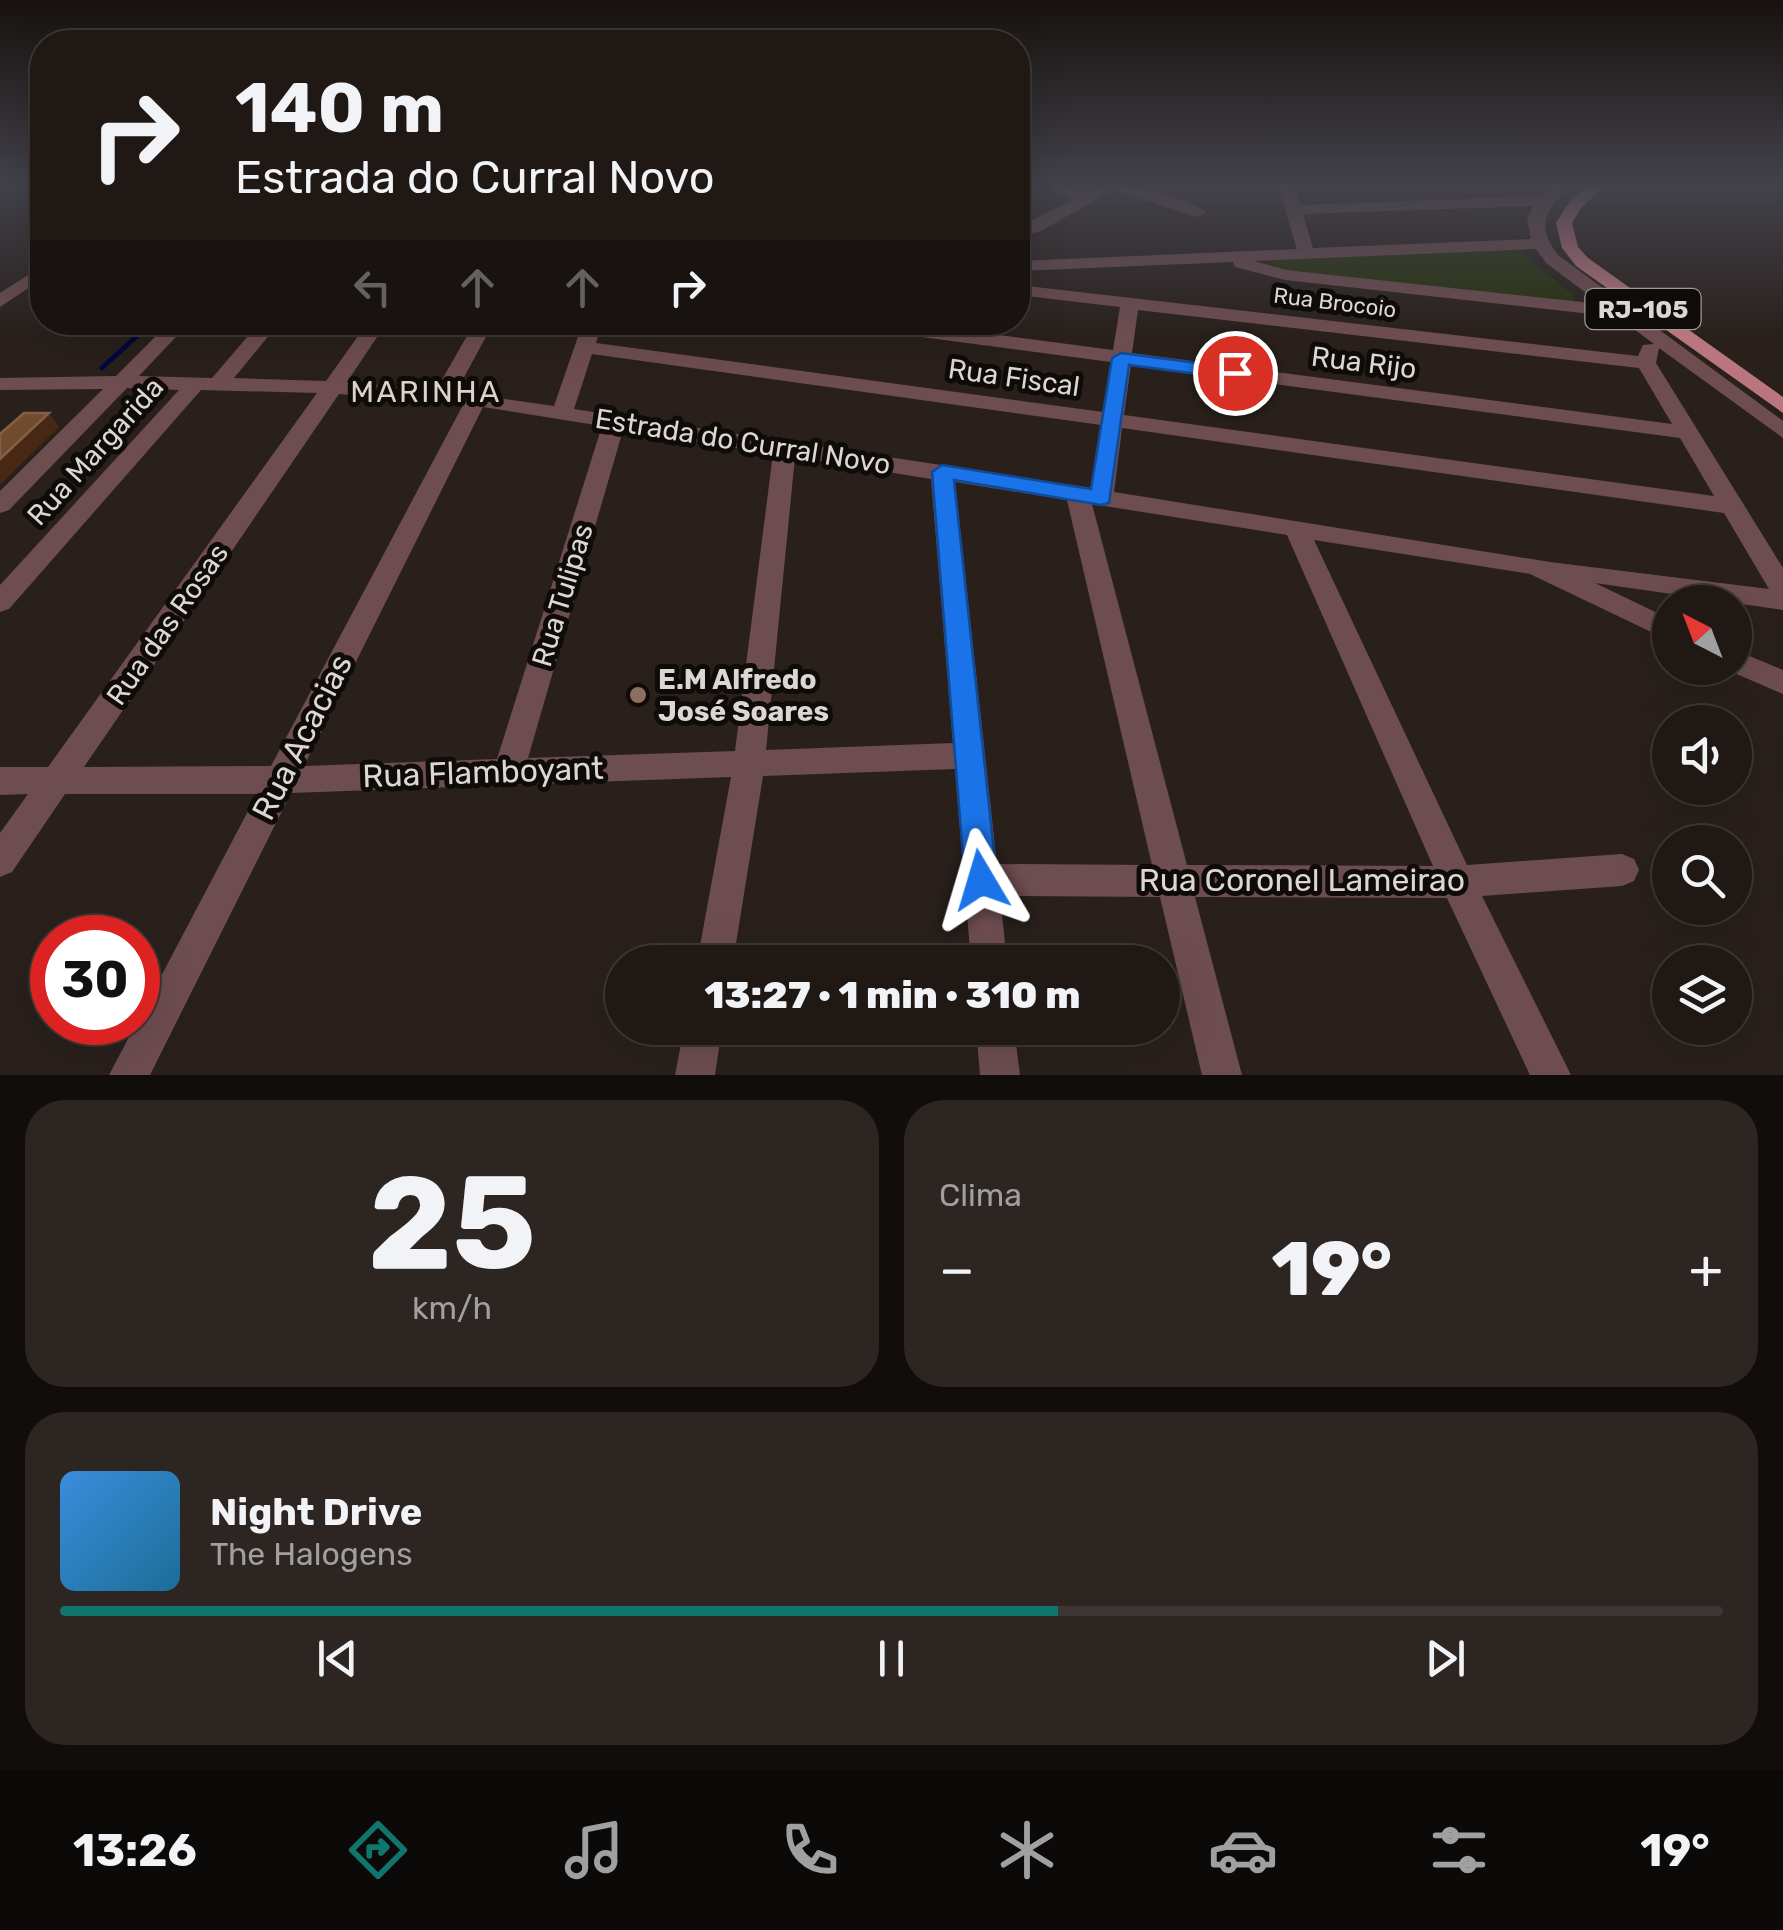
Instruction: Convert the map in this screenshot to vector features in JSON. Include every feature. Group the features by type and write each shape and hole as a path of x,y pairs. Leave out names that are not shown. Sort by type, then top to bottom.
{"main road":[{"name":"RJ-105","path":"1567,236 1570,248 1609,284 1783,407"}],"street":[{"path":"1301,236 1306,252"},
{"path":"1539,236 1562,268 1783,431"},
{"path":"1030,265 1541,244"},
{"path":"1222,257 1285,274 1620,312"},
{"path":"0,301 30,280"},
{"name":"Rua Brocoio","path":"1030,291 1646,363"},
{"path":"1130,302 1111,421 1089,496 1173,881 1222,1075"},
{"path":"0,505 169,335"},
{"name":"Rua Margarida","path":"0,602 257,335"},
{"name":"Rua das Rosas","path":"0,861 369,335"},
{"path":"443,397 479,335"},
{"path":"562,413 588,335"},
{"name":"Rua Rijo","path":"950,335 1690,432"},
{"path":"1653,336 1646,363 1783,590"},
{"name":"Rua Fiscal","path":"584,346 1732,506"},
{"name":"Estrada do Curral Novo","path":"0,384 124,382 334,387 476,400 1297,530 1783,600"},
{"name":"Rua Acacias","path":"130,1075 476,400"},
{"name":"Rua Tulipas","path":"508,770 616,421"},
{"path":"718,945 749,764 785,448"},
{"path":"942,472 966,756 987,945"},
{"path":"1297,530 1456,882 1550,1075"},
{"name":"Estrada do Curral Novo","path":"1536,566 1652,622"},
{"path":"1752,669 1783,683"},
{"name":"Rua Flamboyant","path":"0,781 279,780 966,756"},
{"name":"Rua Coronel Lameirao","path":"981,880 1456,882 1622,870"},
{"path":"695,1075 701,1045"},
{"path":"997,1045 1000,1075"}],"green space":[{"path":"1518,250 1573,295 1574,301 1282,271 1270,263 1275,257"}],"building":[{"path":"24,413 49,413 0,459 0,434"}],"waterway":[{"path":"102,368 138,335"}],"place":[{"name":"E.M Alfredo José Soares","path":"638,695"}],"district":[{"name":"MARINHA","path":"426,392"}],"route":[{"path":"981,880 966,756 942,472 1101,498 1121,358 1235,373"}]}
